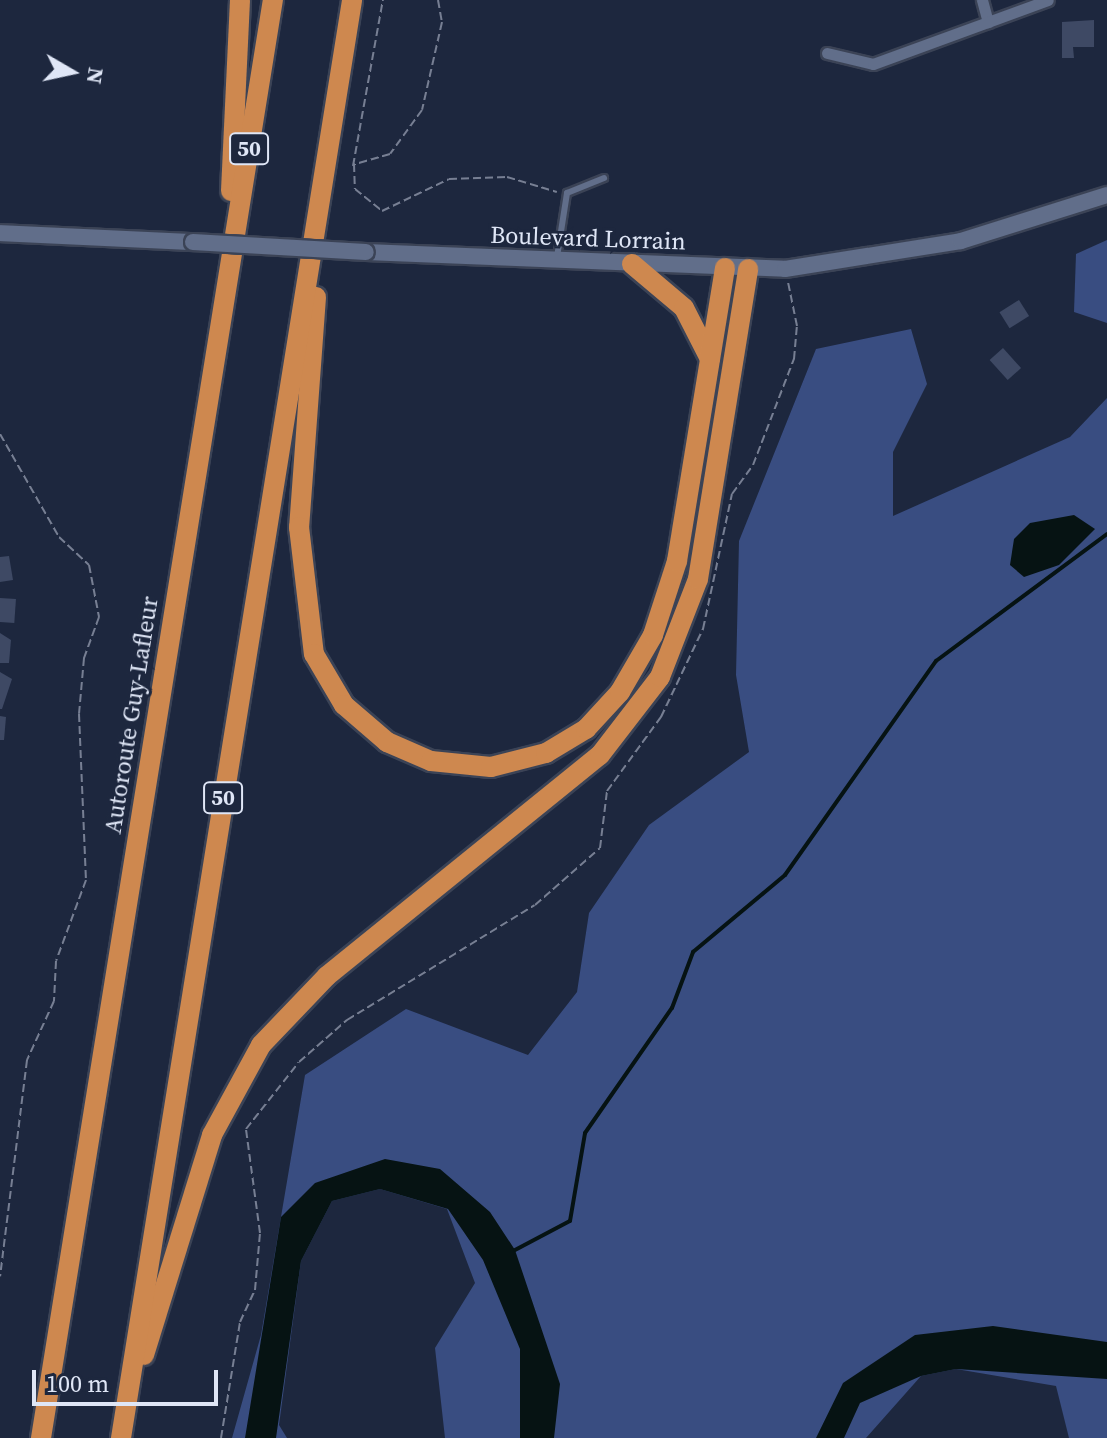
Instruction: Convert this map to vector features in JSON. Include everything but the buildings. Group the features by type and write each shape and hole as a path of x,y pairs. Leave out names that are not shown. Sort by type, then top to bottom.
{"highway":[{"path":"225,299 240,0"},
{"name":"Autoroute Guy-Lafleur","path":"41,1438 273,0"},
{"name":"50","path":"122,1429 352,0"},
{"path":"323,178 301,488 303,606 314,654 337,696 398,749 455,766 513,764 567,743 613,702 669,595 725,268"},
{"path":"632,264 684,308 710,359"},
{"path":"122,1429 205,1155 261,1045 327,976 600,755 660,677 698,579 748,269"}],"main road":[{"name":"Boulevard Lorrain","path":"0,231 557,261 787,268 961,241 1107,195"}],"street":[{"path":"982,0 988,22"},
{"path":"827,53 873,64 1048,0"}],"lane":[{"path":"557,261 567,195 604,178"}],"path":[{"path":"383,0 353,167 355,189 382,211 449,179 507,177 567,195"},
{"path":"353,167 390,154 422,110 442,22 438,0"},
{"path":"221,1438 240,1322 255,1290 260,1233 244,1144 249,1122 299,1062 347,1020 535,905 600,848 607,791 661,717 703,629 732,494 753,465 794,359 798,334 787,268"},
{"path":"0,434 59,537 89,565 99,608 84,658 79,714 86,880 56,961 54,1001 27,1060 0,1276"}],"shaded area":[{"path":"1107,240 1107,323 1074,312 1076,254"},
{"path":"911,329 927,384 893,452 893,516 1070,437 1107,398 1107,1438 1069,1438 1056,1386 956,1369 921,1376 866,1438 445,1438 435,1348 475,1283 447,1209 380,1189 332,1201 301,1261 279,1425 287,1438 232,1438 261,1335 305,1075 406,1009 528,1055 577,992 589,913 649,825 749,752 736,675 739,541 816,349"},
{"path":"1074,515 1095,529 1059,565 1024,577 1010,565 1014,539 1030,523"},
{"path":"385,1159 440,1169 490,1212 515,1250 560,1384 554,1438 520,1438 520,1349 483,1260 448,1209 380,1189 332,1201 301,1261 276,1438 245,1438 281,1217 315,1183"},
{"path":"993,1326 1107,1342 1107,1379 956,1369 921,1376 860,1403 844,1438 816,1438 843,1383 915,1335"}],"waterway":[{"path":"515,1250 570,1221 585,1133 672,1008 693,952 785,875 936,661 1107,534"}]}
